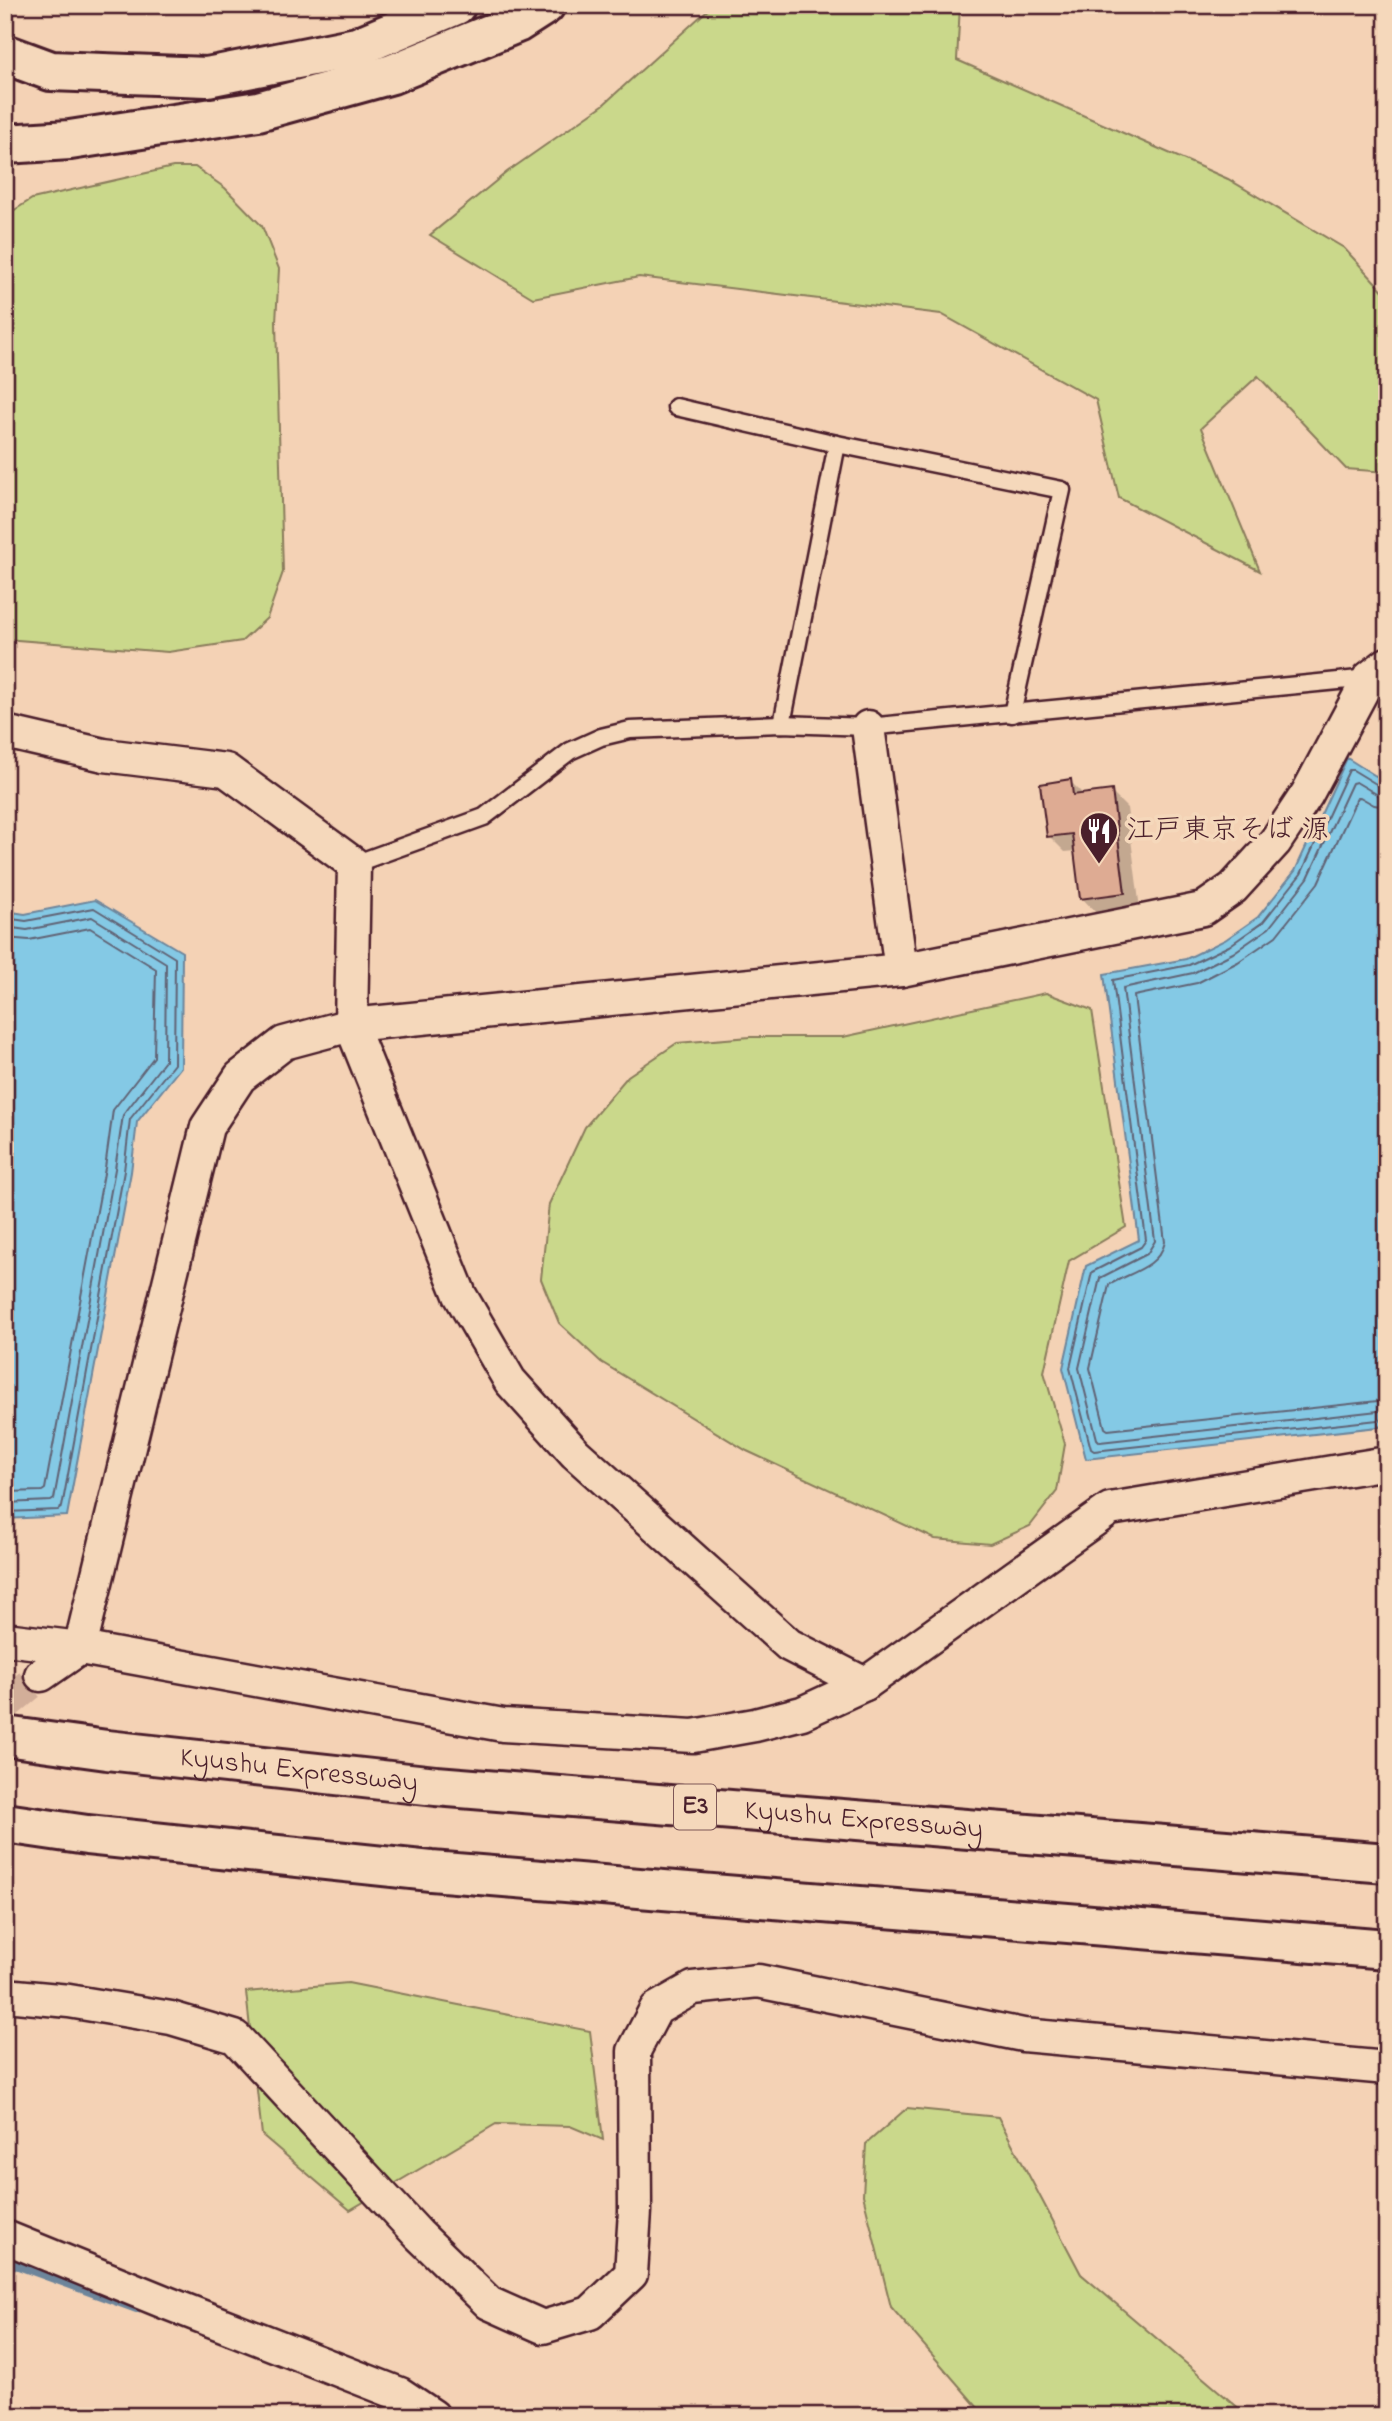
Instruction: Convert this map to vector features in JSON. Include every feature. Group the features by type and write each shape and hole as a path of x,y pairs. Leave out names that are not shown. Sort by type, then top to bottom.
{"highway":[{"path":"5,54 51,71 207,77 357,47 456,5"},
{"path":"5,144 70,140 258,111 392,74 517,23 545,5"},
{"name":"Kyushu Expressway","path":"5,1736 107,1750 436,1786 1387,1863"},
{"path":"5,1823 87,1835 431,1871 1387,1949"}],"street":[{"path":"41,1675 80,1648 207,1126 240,1077 284,1043 351,1025 901,970 1203,909 1233,888 1275,842 1307,794 1378,671"},
{"path":"868,727 901,970"},
{"path":"5,732 104,755 226,770 354,864 351,1025 460,1295 510,1381 575,1453 789,1645 865,1684"},
{"path":"5,1639 80,1648 503,1724 692,1736 755,1725 802,1713 865,1684 1110,1509 1387,1463"},
{"path":"5,1995 69,2001 171,2018 235,2037 418,2234 489,2303 543,2327 590,2314 631,2274 635,2211 634,2051 656,2009 693,1988 758,1981 1023,2035 1387,2068"},
{"path":"5,2237 400,2394 433,2416"}],"lane":[{"path":"676,407 836,444 1062,490 1012,714"},
{"path":"782,724 836,444"},
{"path":"354,864 484,817 570,751 601,737 630,730 782,724 868,727 1012,714 1378,671"}],"green space":[{"path":"713,5 960,5 957,60 1228,179 1344,248 1387,295 1387,472 1346,469 1258,376 1201,428 1260,571 1119,498 1096,400 941,314 639,277 533,298 430,235 507,172 603,105"},
{"path":"173,167 195,167 225,188 262,226 279,269 276,322 283,572 267,618 242,641 168,652 5,639 5,216 32,199"},
{"path":"1046,993 1092,1010 1126,1227 1069,1261 1044,1372 1065,1444 1057,1491 1030,1526 990,1544 935,1539 747,1451 601,1362 559,1323 541,1279 549,1204 585,1127 628,1076 677,1043 750,1037 843,1037"},
{"path":"348,1983 590,2031 603,2140 570,2126 496,2124 350,2210 262,2135 246,1992"},
{"path":"907,2108 998,2117 1081,2274 1248,2416 985,2416 891,2307 863,2195 866,2144"}],"water":[{"path":"1347,758 1387,783 1387,1426 1086,1459 1063,1368 1086,1266 1139,1240 1104,974 1186,959 1225,940 1258,917 1295,871"},
{"path":"95,900 182,952 181,1067 137,1122 131,1172 67,1516 5,1519 5,911 25,914"}],"building":[{"name":"江戸東京そば 源","path":"1071,779 1073,795 1112,790 1125,893 1080,899 1072,834 1047,837 1040,784"}],"waterway":[{"path":"5,2259 137,2307"}],"tunnel":[{"path":"5,1705 41,1675"}],"place":[{"name":"江戸東京そば 源","path":"1099,865"}]}
